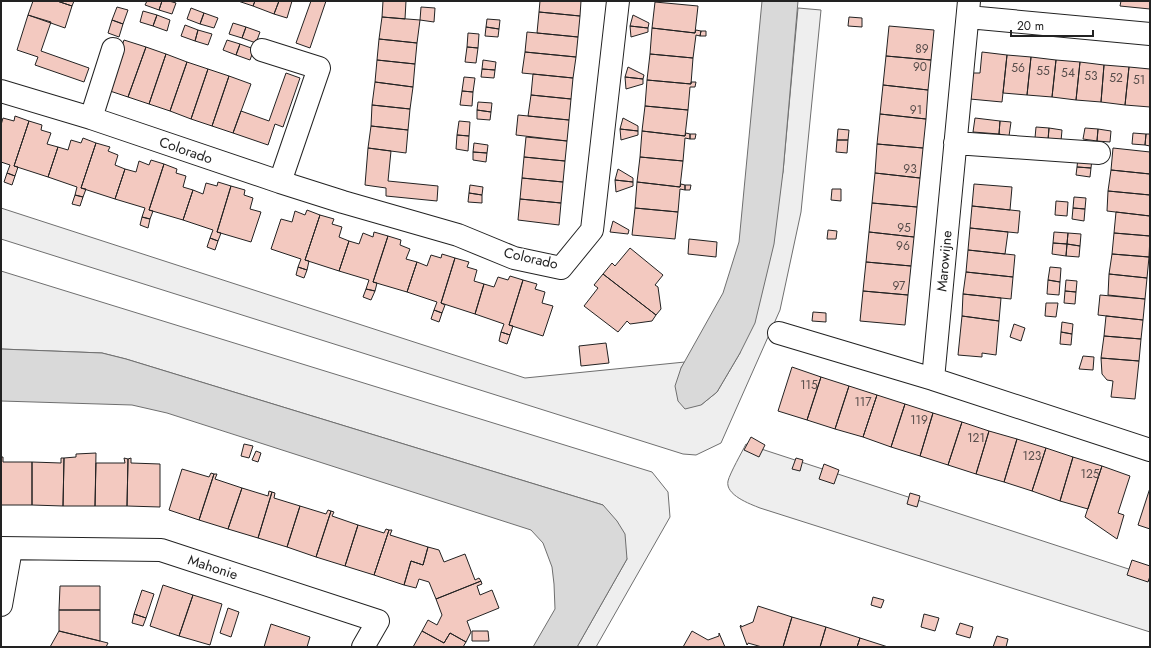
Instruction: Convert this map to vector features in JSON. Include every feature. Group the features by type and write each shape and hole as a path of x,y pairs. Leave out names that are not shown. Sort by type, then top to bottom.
{"street":[{"name":"Colorado","path":"1,91 92,118 343,202 451,233 514,258 561,268 592,230 618,1"},
{"name":"Marowijne","path":"933,379 969,9 1150,34"},
{"path":"92,118 113,49"},
{"path":"262,50 319,68 280,182"},
{"path":"955,143 1099,153"},
{"path":"779,333 933,379 1150,450"},
{"name":"Mahonie","path":"1,605 6,549 161,550 378,621 363,647"}],"shaded area":[{"path":"762,1 798,1 783,172 774,244 755,323 740,353 717,392 701,405 685,409 678,401 675,386 681,368 723,293 739,242"},
{"path":"798,8 821,10 801,212 780,310 721,443 696,455 683,454 1,239 1,208 525,378 685,362 681,368 701,405 717,392 740,353 783,172"},
{"path":"1,271 652,472 668,492 670,517 596,647 577,647 627,559 603,505 126,359 102,353 1,349"},
{"path":"1,349 102,353 126,359 603,505 617,521 625,534 627,559 577,647 533,647 555,609 552,567 543,543 531,530 167,413 132,405 1,401"},
{"path":"746,444 1150,576 1150,632 750,504 734,495 728,486 729,477"}],"building":[{"path":"33,1 57,1 72,6 65,28 28,15"},
{"path":"57,1 74,1 72,6"},
{"path":"147,1 162,1 159,10 145,5"},
{"path":"162,1 176,3 172,14 159,10"},
{"path":"238,1 255,1 253,6"},
{"path":"255,1 279,1 274,14 253,6"},
{"path":"279,1 292,1 287,18 274,14"},
{"path":"311,1 326,1 310,48 296,43"},
{"path":"383,1 406,1 405,19 382,17"},
{"path":"540,1 581,1 580,16 539,12"},
{"path":"1121,1 1150,1 1150,9 1120,6"},
{"path":"655,2 698,6 695,33 652,28"},
{"path":"117,7 128,10 123,24 112,20"},
{"path":"421,7 435,8 434,22 420,20"},
{"path":"191,8 204,13 200,24 187,19"},
{"path":"143,11 157,15 153,26 140,22"},
{"path":"539,12 580,16 578,37 537,33"},
{"path":"204,13 218,18 214,28 200,24"},
{"path":"28,15 51,22 41,51 89,68 84,82 35,65 38,57 17,50"},
{"path":"157,15 170,20 167,31 153,26"},
{"path":"633,15 649,23 648,28 630,26"},
{"path":"382,17 420,20 417,43 379,39"},
{"path":"849,17 862,18 862,27 848,26"},
{"path":"487,19 500,20 499,29 486,27"},
{"path":"112,20 123,24 119,37 108,33"},
{"path":"233,23 246,27 242,38 229,34"},
{"path":"185,25 198,30 195,41 181,36"},
{"path":"630,26 648,28 648,32 631,37"},
{"path":"889,26 934,30 931,60 886,56"},
{"path":"246,27 260,32 256,43 242,38"},
{"path":"486,27 499,29 498,37 485,36"},
{"path":"652,28 695,33 696,30 701,31 700,36 696,35 693,58 650,54"},
{"path":"198,30 212,34 208,45 195,41"},
{"path":"701,31 706,31 706,36 700,36"},
{"path":"527,32 578,37 576,57 525,52"},
{"path":"468,33 479,34 478,48 467,47"},
{"path":"379,39 417,43 415,64 377,60"},
{"path":"124,40 146,47 128,97 107,90"},
{"path":"227,40 240,44 236,55 223,50"},
{"path":"240,44 254,49 250,60 236,55"},
{"path":"146,47 166,54 149,104 128,97"},
{"path":"467,47 478,48 476,63 465,62"},
{"path":"525,52 576,57 573,78 522,73"},
{"path":"982,52 1007,55 1002,102 970,99 973,73 980,73"},
{"path":"166,54 187,62 170,111 149,104"},
{"path":"650,54 693,58 691,84 647,80"},
{"path":"1007,55 1031,57 1027,95 1003,93"},
{"path":"886,56 931,60 928,90 883,85"},
{"path":"1031,57 1056,60 1052,97 1027,95"},
{"path":"377,60 415,64 413,87 375,82"},
{"path":"483,60 496,62 495,70 482,69"},
{"path":"1056,60 1080,62 1076,100 1052,97"},
{"path":"187,62 208,69 191,119 170,111"},
{"path":"1080,62 1104,65 1101,102 1076,100"},
{"path":"1104,65 1129,67 1125,105 1101,102"},
{"path":"628,67 644,75 643,79 625,77"},
{"path":"1129,67 1150,69 1150,107 1125,105"},
{"path":"208,69 229,76 212,126 191,119"},
{"path":"482,69 495,70 494,78 481,77"},
{"path":"286,73 300,78 283,127 275,124 268,145 233,133 241,111 269,121"},
{"path":"533,74 573,78 571,99 531,95"},
{"path":"229,76 251,84 233,133 212,126"},
{"path":"464,77 475,78 473,92 462,91"},
{"path":"625,77 643,79 643,84 626,89"},
{"path":"647,80 691,84 691,82 696,82 695,87 690,87 688,110 645,106"},
{"path":"375,82 413,87 410,109 372,105"},
{"path":"883,85 928,90 926,119 880,114"},
{"path":"462,91 473,92 472,106 460,105"},
{"path":"531,95 571,99 569,120 528,116"},
{"path":"478,102 492,103 491,112 477,110"},
{"path":"372,105 410,109 408,130 371,126"},
{"path":"645,106 688,110 685,136 642,131"},
{"path":"477,110 491,112 490,120 477,119"},
{"path":"880,114 926,119 923,148 877,144"},
{"path":"518,115 569,120 567,141 516,135"},
{"path":"15,116 29,121 14,166 18,167 15,176 7,173 10,165 1,162 1,125 3,118 14,121"},
{"path":"623,118 638,126 638,131 620,129"},
{"path":"975,118 1000,121 999,134 973,132"},
{"path":"29,121 42,125 41,130 51,133 47,144 58,147 48,177 14,166"},
{"path":"459,121 470,122 469,136 457,135"},
{"path":"1000,121 1011,122 1009,136 999,134"},
{"path":"371,126 408,130 406,153 368,148"},
{"path":"1036,127 1049,128 1048,140 1035,138"},
{"path":"1049,128 1062,130 1061,141 1048,140"},
{"path":"1085,128 1098,129 1097,141 1083,139"},
{"path":"620,129 638,131 638,135 621,140"},
{"path":"838,129 849,130 848,140 837,140"},
{"path":"1098,129 1111,131 1110,142 1097,141"},
{"path":"642,131 685,136 686,133 690,134 690,139 685,138 683,161 640,157"},
{"path":"1133,133 1146,134 1145,145 1132,144"},
{"path":"690,134 696,134 695,139 690,139"},
{"path":"1146,134 1150,134 1150,146 1145,145"},
{"path":"457,135 469,136 468,151 456,149"},
{"path":"526,137 567,141 565,161 524,157"},
{"path":"83,138 96,143 81,188 86,189 83,197 75,195 77,187 48,177 58,147 68,150 71,140 81,143"},
{"path":"837,140 848,140 847,153 836,152"},
{"path":"96,143 110,147 108,151 118,155 115,165 125,169 115,199 81,188"},
{"path":"474,143 488,145 487,153 473,152"},
{"path":"877,144 923,148 920,178 875,173"},
{"path":"368,148 391,151 388,181 438,186 437,201 386,196 386,188 365,185"},
{"path":"1113,148 1150,152 1150,174 1111,170"},
{"path":"473,152 487,153 486,162 473,160"},
{"path":"524,157 565,161 563,182 522,178"},
{"path":"640,157 683,161 680,187 637,182"},
{"path":"1078,158 1092,159 1091,168 1077,167"},
{"path":"151,160 164,164 149,210 153,211 150,219 142,217 145,208 115,199 125,169 136,172 139,161 149,165"},
{"path":"164,164 177,169 176,173 186,176 183,187 193,190 183,220 149,210"},
{"path":"1077,167 1091,168 1090,177 1076,175"},
{"path":"618,169 633,178 633,182 615,180"},
{"path":"1111,170 1150,174 1150,195 1108,191"},
{"path":"7,173 15,176 12,185 4,182"},
{"path":"875,173 920,178 917,207 872,203"},
{"path":"522,178 563,182 561,203 520,199"},
{"path":"615,180 633,182 633,186 616,192"},
{"path":"218,182 231,186 217,232 221,233 218,241 210,238 213,230 183,220 193,190 203,194 206,183 217,186"},
{"path":"637,182 680,187 681,184 685,185 685,190 680,189 678,212 635,208"},
{"path":"974,184 1012,187 1010,210 972,206"},
{"path":"470,185 483,187 482,195 469,193"},
{"path":"685,185 691,185 690,190 685,190"},
{"path":"231,186 245,190 244,195 253,198 250,209 261,212 251,242 217,232"},
{"path":"832,189 841,189 841,201 831,200"},
{"path":"1108,191 1150,195 1150,216 1107,211"},
{"path":"469,193 482,195 482,203 468,202"},
{"path":"75,195 83,197 80,206 72,204"},
{"path":"1074,197 1086,198 1085,209 1073,208"},
{"path":"520,199 561,203 559,225 518,220"},
{"path":"1056,201 1068,202 1067,216 1055,215"},
{"path":"872,203 917,207 914,237 869,232"},
{"path":"972,206 1020,211 1018,233 970,228"},
{"path":"635,208 678,212 675,239 632,235"},
{"path":"1073,208 1085,209 1084,221 1072,219"},
{"path":"307,210 320,215 305,260 309,261 307,270 298,267 301,259 271,249 281,219 292,222 295,211 305,215"},
{"path":"1116,212 1150,216 1150,236 1114,233"},
{"path":"320,215 334,219 332,224 342,227 339,237 349,241 339,271 305,260"},
{"path":"142,217 150,219 148,228 140,225"},
{"path":"613,221 629,230 628,234 610,232"},
{"path":"970,228 1008,232 1005,254 968,250"},
{"path":"828,230 837,231 836,239 827,239"},
{"path":"374,232 388,236 373,282 377,283 375,291 366,289 369,280 339,271 349,241 359,244 363,233 373,237"},
{"path":"869,232 914,237 911,266 866,262"},
{"path":"1054,232 1068,233 1067,244 1053,243"},
{"path":"1068,233 1081,234 1080,246 1067,244"},
{"path":"1114,233 1150,236 1149,257 1112,254"},
{"path":"388,236 401,240 400,245 410,249 406,259 417,262 407,292 373,282"},
{"path":"210,238 218,241 215,250 207,247"},
{"path":"689,239 717,242 716,257 688,254"},
{"path":"1053,243 1067,244 1066,256 1052,254"},
{"path":"1067,244 1080,246 1079,257 1066,256"},
{"path":"630,248 663,275 655,285 658,287 661,309 656,315 603,274 612,263 615,266"},
{"path":"968,250 1015,255 1013,277 966,272"},
{"path":"442,254 455,258 441,303 445,305 442,313 434,310 437,302 407,292 417,262 427,266 431,255 441,258"},
{"path":"1112,254 1149,257 1147,278 1109,274"},
{"path":"455,258 469,262 467,267 477,270 474,281 484,284 475,314 441,303"},
{"path":"866,262 911,266 908,295 863,291"},
{"path":"298,267 307,270 304,278 296,275"},
{"path":"1050,267 1061,268 1060,282 1048,280"},
{"path":"966,272 1013,277 1011,299 963,294"},
{"path":"603,274 656,315 652,321 630,324 627,321 618,332 584,306 598,288 594,285"},
{"path":"1109,274 1147,278 1145,299 1108,295"},
{"path":"510,276 523,280 509,325 513,326 510,335 501,332 504,324 475,314 484,284 494,287 498,277 508,280"},
{"path":"523,280 537,284 535,289 545,292 542,303 553,306 543,336 509,325"},
{"path":"1048,280 1060,282 1059,295 1047,294"},
{"path":"1066,280 1077,281 1076,292 1065,291"},
{"path":"366,289 375,291 371,300 363,297"},
{"path":"863,291 908,295 905,325 860,321"},
{"path":"1065,291 1076,292 1075,304 1064,303"},
{"path":"963,294 1001,298 999,321 962,316"},
{"path":"1100,295 1145,299 1143,320 1098,315"},
{"path":"1046,303 1058,303 1056,317 1045,316"},
{"path":"434,310 442,313 439,322 431,319"},
{"path":"813,312 826,313 826,322 812,321"},
{"path":"962,316 999,321 996,355 982,353 982,357 958,355"},
{"path":"1106,316 1143,320 1141,339 1104,336"},
{"path":"1062,322 1073,324 1072,334 1061,332"},
{"path":"1014,324 1025,328 1021,341 1010,337"},
{"path":"501,332 510,335 507,344 499,341"},
{"path":"1061,332 1072,334 1071,345 1060,344"},
{"path":"1104,336 1141,339 1139,361 1101,358"},
{"path":"606,343 609,363 581,366 579,346"},
{"path":"1083,356 1094,357 1093,370 1079,369"},
{"path":"1101,358 1139,361 1135,399 1111,397 1113,381 1107,380 1102,374"},
{"path":"792,367 821,377 807,420 778,411"},
{"path":"821,377 849,386 835,429 807,420"},
{"path":"849,386 877,395 863,437 835,429"},
{"path":"877,395 905,404 891,447 863,437"},
{"path":"905,404 933,413 920,456 891,447"},
{"path":"933,413 962,422 948,465 920,456"},
{"path":"962,422 989,431 976,474 948,465"},
{"path":"989,431 1017,439 1004,482 976,474"},
{"path":"751,437 765,445 759,457 744,450"},
{"path":"1017,439 1046,448 1032,491 1004,482"},
{"path":"244,444 253,446 249,458 241,456"},
{"path":"1046,448 1073,457 1060,501 1032,491"},
{"path":"256,451 261,453 258,462 252,460"},
{"path":"96,453 95,506 63,506 64,458 76,457 76,454"},
{"path":"1,457 3,457 3,462 32,462 32,505 1,505"},
{"path":"1073,457 1102,466 1088,509 1060,501"},
{"path":"61,458 64,458 63,506 32,505 32,462 61,463"},
{"path":"124,458 128,459 127,506 95,506 96,463 125,463"},
{"path":"131,458 131,463 160,464 160,507 127,506 128,459"},
{"path":"796,458 803,460 800,471 792,469"},
{"path":"824,464 839,470 834,484 819,479"},
{"path":"1102,466 1130,476 1118,513 1124,515 1117,539 1085,517"},
{"path":"182,469 209,477 211,473 214,474 199,520 169,510"},
{"path":"214,474 217,474 215,479 242,488 228,529 199,520"},
{"path":"242,488 268,496 269,491 272,492 258,538 228,529"},
{"path":"1150,488 1150,529 1138,525"},
{"path":"272,492 275,493 274,498 300,506 287,547 258,538"},
{"path":"910,493 920,496 917,507 907,504"},
{"path":"300,506 326,514 328,510 331,511 316,557 287,547"},
{"path":"331,511 334,512 332,516 358,525 345,566 316,557"},
{"path":"358,525 384,533 386,529 389,530 374,575 345,566"},
{"path":"389,530 392,530 390,535 428,547 423,565 411,561 404,585 374,575"},
{"path":"428,547 439,550 444,562 465,554 475,580 479,578 481,581 436,599 429,582 419,579 416,588 404,585 411,561 423,565"},
{"path":"1132,560 1150,566 1150,576 1148,582 1127,575"},
{"path":"481,581 482,584 477,586 480,595 492,590 499,608 467,621 471,632 466,642 450,633 444,643 422,631 428,620 437,625 442,615 436,599"},
{"path":"163,585 193,595 179,636 150,626"},
{"path":"60,586 100,586 100,610 59,610"},
{"path":"142,590 154,594 146,618 134,614"},
{"path":"193,595 222,604 210,645 179,636"},
{"path":"873,597 884,600 881,608 871,605"},
{"path":"758,606 792,617 783,647 762,647 748,643 747,645 740,626 741,625 741,627 753,622"},
{"path":"228,608 239,612 231,637 220,633"},
{"path":"59,610 100,610 100,641 59,631"},
{"path":"134,614 146,618 143,626 132,623"},
{"path":"924,614 939,618 935,631 921,627"},
{"path":"792,617 826,627 820,647 783,647"},
{"path":"960,623 973,627 970,638 956,634"},
{"path":"271,624 310,637 307,647 264,647"},
{"path":"826,627 860,638 857,647 820,647"},
{"path":"59,631 108,643 106,647 50,647"},
{"path":"422,631 444,643 450,633 466,642 463,647 413,647"},
{"path":"472,631 488,631 489,641 472,641"},
{"path":"692,631 708,640 719,636 719,633 725,647 683,647"},
{"path":"997,636 1008,639 1006,647 993,647"},
{"path":"860,638 888,647 857,647"}]}
